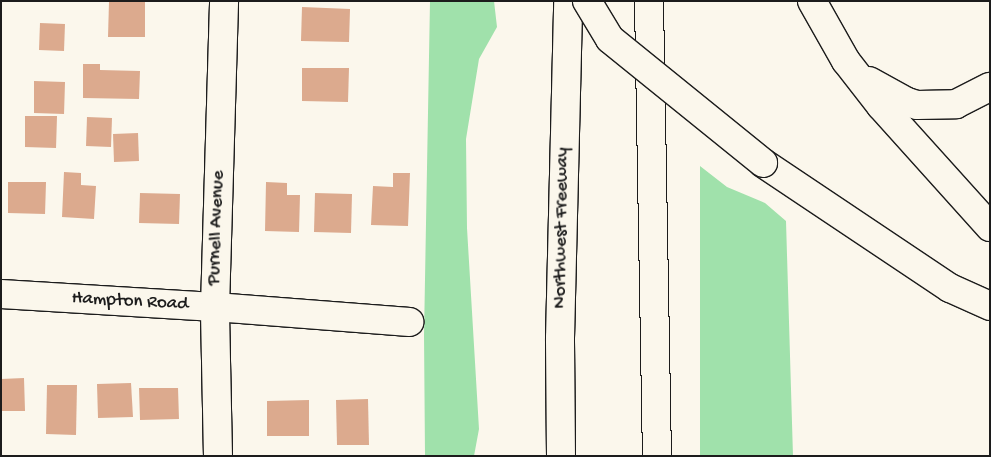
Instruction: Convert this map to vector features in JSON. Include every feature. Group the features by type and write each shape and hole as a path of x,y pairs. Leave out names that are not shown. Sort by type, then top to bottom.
{"main road":[{"name":"Purnell Avenue","path":"218,456 215,307 224,1"},
{"name":"Northwest Freeway","path":"561,456 560,328 568,1"},
{"path":"587,1 610,39 763,163 950,288 990,306"},
{"path":"649,1 657,456"},
{"path":"812,1 846,61 881,106 990,227"},
{"path":"846,61 871,83 907,102 918,105 956,104 990,87"},
{"name":"Hampton Road","path":"1,294 215,307 409,322"}],"green space":[{"path":"430,1 494,1 497,27 479,59 466,139 467,228 479,429 474,456 425,456 424,335"},
{"path":"700,166 727,187 765,203 786,221 793,456 700,456"}],"building":[{"path":"109,2 145,2 145,37 108,37"},
{"path":"302,7 350,9 349,42 301,41"},
{"path":"40,23 65,24 64,51 39,50"},
{"path":"83,64 100,64 100,70 140,71 139,99 83,98"},
{"path":"302,68 349,68 348,102 302,101"},
{"path":"34,81 65,82 64,114 34,113"},
{"path":"25,116 57,116 56,148 25,147"},
{"path":"87,117 112,118 111,147 86,146"},
{"path":"138,133 139,161 114,162 113,134"},
{"path":"64,172 81,173 81,185 96,186 94,219 62,217"},
{"path":"393,173 410,173 408,226 371,225 373,186 393,187"},
{"path":"8,182 46,182 45,214 8,213"},
{"path":"266,182 287,183 287,195 300,195 299,232 265,231"},
{"path":"140,193 180,194 179,224 139,223"},
{"path":"315,193 352,194 351,233 314,232"},
{"path":"24,378 25,411 1,411 1,379"},
{"path":"131,383 133,417 98,418 97,384"},
{"path":"47,385 77,385 76,435 46,434"},
{"path":"139,388 178,388 179,419 140,420"},
{"path":"368,399 369,445 337,445 336,400"},
{"path":"309,400 309,436 267,436 267,401"}]}
